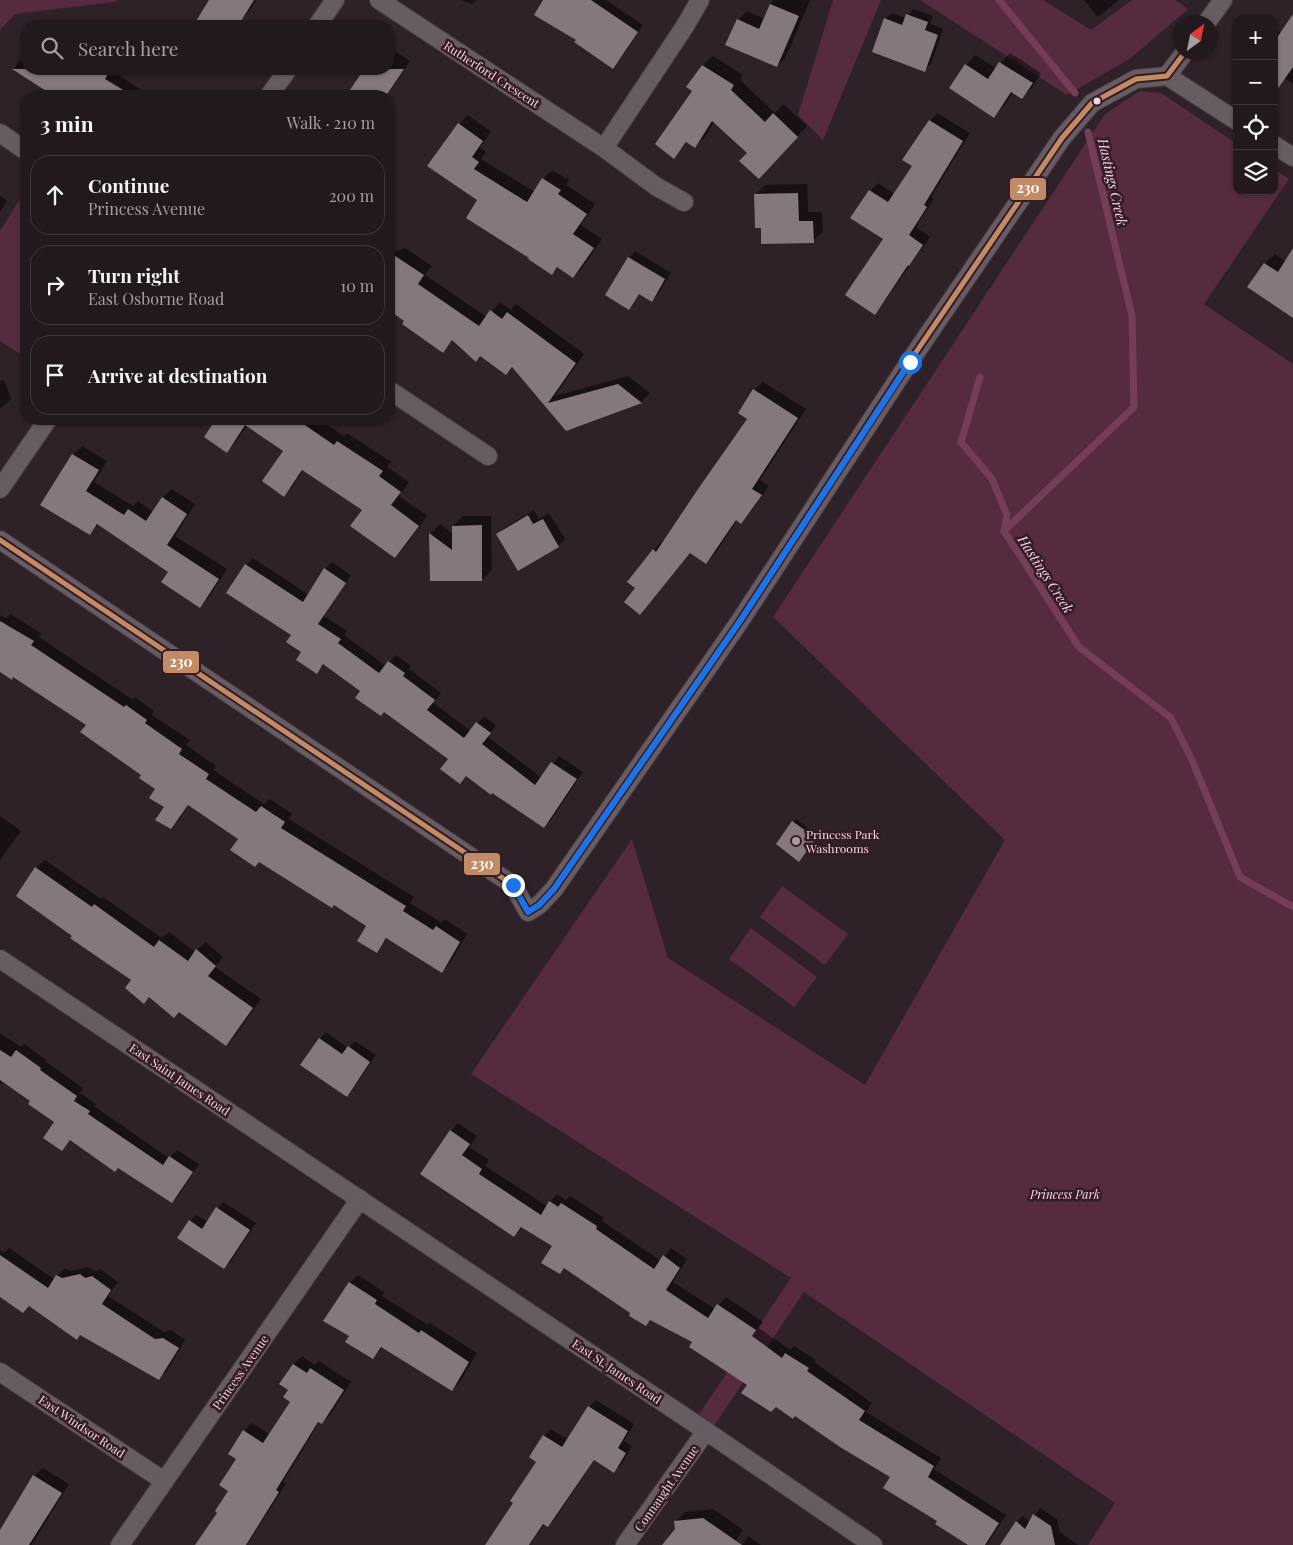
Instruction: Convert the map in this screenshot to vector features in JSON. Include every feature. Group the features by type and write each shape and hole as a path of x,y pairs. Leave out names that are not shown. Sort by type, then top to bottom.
{"street":[{"path":"321,20 335,0"},
{"name":"Rutherford Crescent","path":"379,0 604,148 658,187 684,202"},
{"path":"604,148 685,26 700,0"},
{"path":"1212,15 1224,0"},
{"path":"1167,76 1178,60"},
{"path":"273,90 284,75"},
{"path":"0,540 513,885 528,912 539,905 554,889 723,646 910,362 1062,138 1092,103 1136,79 1167,76 1233,118"},
{"path":"0,133 20,146"},
{"path":"1278,148 1293,158"},
{"path":"395,394 488,456"},
{"path":"0,489 44,425"},
{"name":"East Saint James Road","path":"0,959 360,1199"},
{"name":"East St. James Road","path":"360,1199 873,1545"},
{"name":"Princess Avenue","path":"120,1545 360,1199"},
{"name":"East Windsor Road","path":"0,1372 164,1481"},
{"name":"Connaught Avenue","path":"625,1545 706,1431"}],"green space":[{"path":"0,0 117,0 115,2 15,14 0,30"},
{"path":"833,0 881,0 823,140 798,115"},
{"path":"920,0 1043,0 1091,30 1132,0 1175,0 1188,9 1181,15 1173,15 1173,22 1131,58 1067,95"},
{"name":"Princess Park","path":"1140,91 1161,93 1233,141 1233,195 1278,195 1278,172 1289,179 1204,304 1293,364 1293,1545 1088,1545 1115,1503 804,1292 707,1436 691,1426 791,1278 471,1074 632,839 668,958 865,1085 1005,840 773,617 1105,114"},
{"path":"20,199 20,354 0,341 0,231"},
{"path":"782,886 848,934 825,965 760,917"},
{"path":"751,928 817,977 794,1007 729,959"}],"building":[{"path":"209,0 254,0 242,20 197,20"},
{"path":"543,0 591,0 638,32 613,69 574,42 576,40 534,15"},
{"path":"770,4 799,16 777,67 725,45 737,19 759,29"},
{"path":"906,14 928,22 925,30 938,35 925,72 872,52 884,18 902,25"},
{"path":"1293,14 1293,67 1278,88 1278,60 1278,36"},
{"path":"999,62 1033,83 1022,99 1011,92 994,118 949,88 965,64 988,79"},
{"path":"702,65 734,85 731,90 765,122 773,113 798,137 759,179 739,161 747,153 712,121 695,148 686,142 674,159 655,144 692,91 686,87"},
{"path":"12,69 20,69 20,74"},
{"path":"395,69 404,69 390,90 350,90 360,75 395,75"},
{"path":"21,75 107,75 105,79 123,90 45,90"},
{"path":"929,120 963,141 924,205 927,207 909,235 923,245 875,315 845,295 883,239 850,218 869,190 888,202 912,166 902,160"},
{"path":"458,123 483,141 472,157 479,162 474,169 527,202 542,178 561,190 558,194 587,214 573,234 594,248 573,278 557,267 552,275 466,218 477,200 427,166"},
{"path":"798,193 799,221 813,221 814,243 761,244 761,228 755,228 754,194"},
{"path":"1293,248 1293,318 1247,287 1264,263 1278,272"},
{"path":"395,256 424,275 418,284 479,326 490,310 502,319 507,312 576,363 548,403 618,384 642,403 566,431 512,367 506,375 480,356 476,362 452,340 443,353 402,324 404,321 395,314"},
{"path":"628,257 665,279 652,302 639,294 629,310 605,295"},
{"path":"753,389 798,418 752,489 762,495 741,524 736,520 706,564 690,553 640,615 624,602 635,588 627,582 653,549 656,552 747,419 738,413"},
{"path":"212,425 245,425 227,453 204,437"},
{"path":"245,425 305,425 334,445 337,441 383,471 379,476 401,492 391,505 419,526 395,558 350,526 362,510 302,470 284,497 262,481 283,451"},
{"path":"72,454 99,470 86,491 124,515 128,509 146,521 162,497 187,514 167,545 219,579 200,608 161,582 168,572 97,524 90,535 40,505"},
{"path":"528,515 533,524 543,519 559,547 518,571 496,534"},
{"path":"482,525 482,581 430,581 429,533 452,550 452,526"},
{"path":"245,564 303,602 324,568 346,583 318,624 341,639 338,643 379,673 388,661 405,673 403,676 435,700 427,710 464,738 476,722 491,733 482,744 535,785 551,762 577,779 544,828 492,793 491,795 466,776 460,784 440,769 448,759 384,712 381,716 355,698 360,691 323,664 317,674 296,660 301,652 286,642 291,635 226,593"},
{"path":"0,621 34,641 31,645 124,707 126,705 147,720 145,723 182,749 179,754 209,774 206,779 256,812 261,806 285,822 281,828 406,906 403,911 433,930 436,926 460,942 442,973 386,938 377,953 357,941 366,926 334,905 332,908 259,862 255,867 230,850 238,839 188,805 171,829 155,820 164,807 149,798 155,789 139,778 141,775 80,732 86,725 13,677 12,680 0,672"},
{"name":"Princess Park Washrooms","path":"792,821 816,838 799,862 776,844"},
{"path":"35,867 92,907 94,904 154,947 159,940 188,961 196,949 216,966 208,976 253,1008 226,1046 179,1012 174,1018 149,997 144,1004 125,988 131,980 70,938 72,936 16,896"},
{"path":"319,1038 342,1054 348,1046 370,1062 347,1097 300,1065"},
{"path":"0,1050 11,1057 16,1050 41,1068 40,1070 77,1096 74,1101 90,1111 88,1114 163,1165 169,1156 193,1172 172,1203 118,1168 115,1172 70,1140 62,1151 43,1138 54,1122 28,1104 30,1101 0,1080"},
{"path":"450,1130 470,1144 462,1155 482,1169 479,1174 541,1215 549,1201 558,1207 561,1203 597,1226 596,1229 654,1269 663,1255 680,1268 666,1290 708,1318 717,1304 756,1330 752,1336 782,1358 785,1353 809,1368 807,1371 865,1411 859,1420 934,1466 928,1477 999,1523 985,1545 968,1545 935,1524 937,1521 883,1488 890,1477 840,1447 795,1416 793,1419 776,1407 771,1412 741,1393 747,1385 689,1347 692,1342 650,1320 646,1326 629,1316 630,1313 564,1268 560,1274 541,1263 552,1246 521,1227 514,1237 420,1174"},
{"path":"216,1207 250,1230 224,1269 177,1238 189,1220 202,1229"},
{"path":"0,1255 48,1288 56,1275 62,1278 80,1274 85,1278 92,1276 111,1290 102,1304 155,1339 163,1338 179,1348 159,1380 80,1335 77,1340 29,1306 23,1313 0,1297"},
{"path":"349,1282 377,1300 375,1304 419,1333 421,1330 469,1362 452,1391 381,1347 373,1359 345,1342 349,1336 323,1321"},
{"path":"293,1364 307,1373 310,1368 344,1390 322,1424 318,1422 276,1490 279,1492 246,1545 195,1545 217,1513 215,1511 228,1491 219,1485 236,1459 228,1454 243,1430 263,1443 290,1402 283,1397 288,1390 279,1384"},
{"path":"588,1406 628,1431 618,1448 626,1453 614,1473 594,1460 548,1527 543,1524 529,1545 485,1545 513,1503 510,1501 536,1462 529,1457 543,1435 562,1447"},
{"path":"33,1475 62,1493 29,1545 0,1545 0,1530"},
{"path":"1033,1514 1051,1526 1055,1545 1000,1545 1016,1521 1025,1529"},
{"path":"703,1518 742,1545 662,1545 675,1529 674,1521"}],"waterway":[{"name":"Hastings Creek","path":"999,0 1075,93"},
{"name":"Hastings Creek","path":"1088,132 1132,316 1134,407 1004,531 1079,647 1171,718 1192,760 1240,877 1293,907"},
{"path":"980,377 961,442 992,479 1007,515 1004,531"}],"transit line":[{"name":"230","path":"0,540 513,885 528,912 539,905 554,889 740,621 910,361 1062,138 1092,103 1136,79 1167,76 1179,60"}],"place":[{"name":"Princess Park Washrooms","path":"796,841"}],"route":[{"path":"513,885 528,912 539,905 554,889 740,621 910,362"}]}
